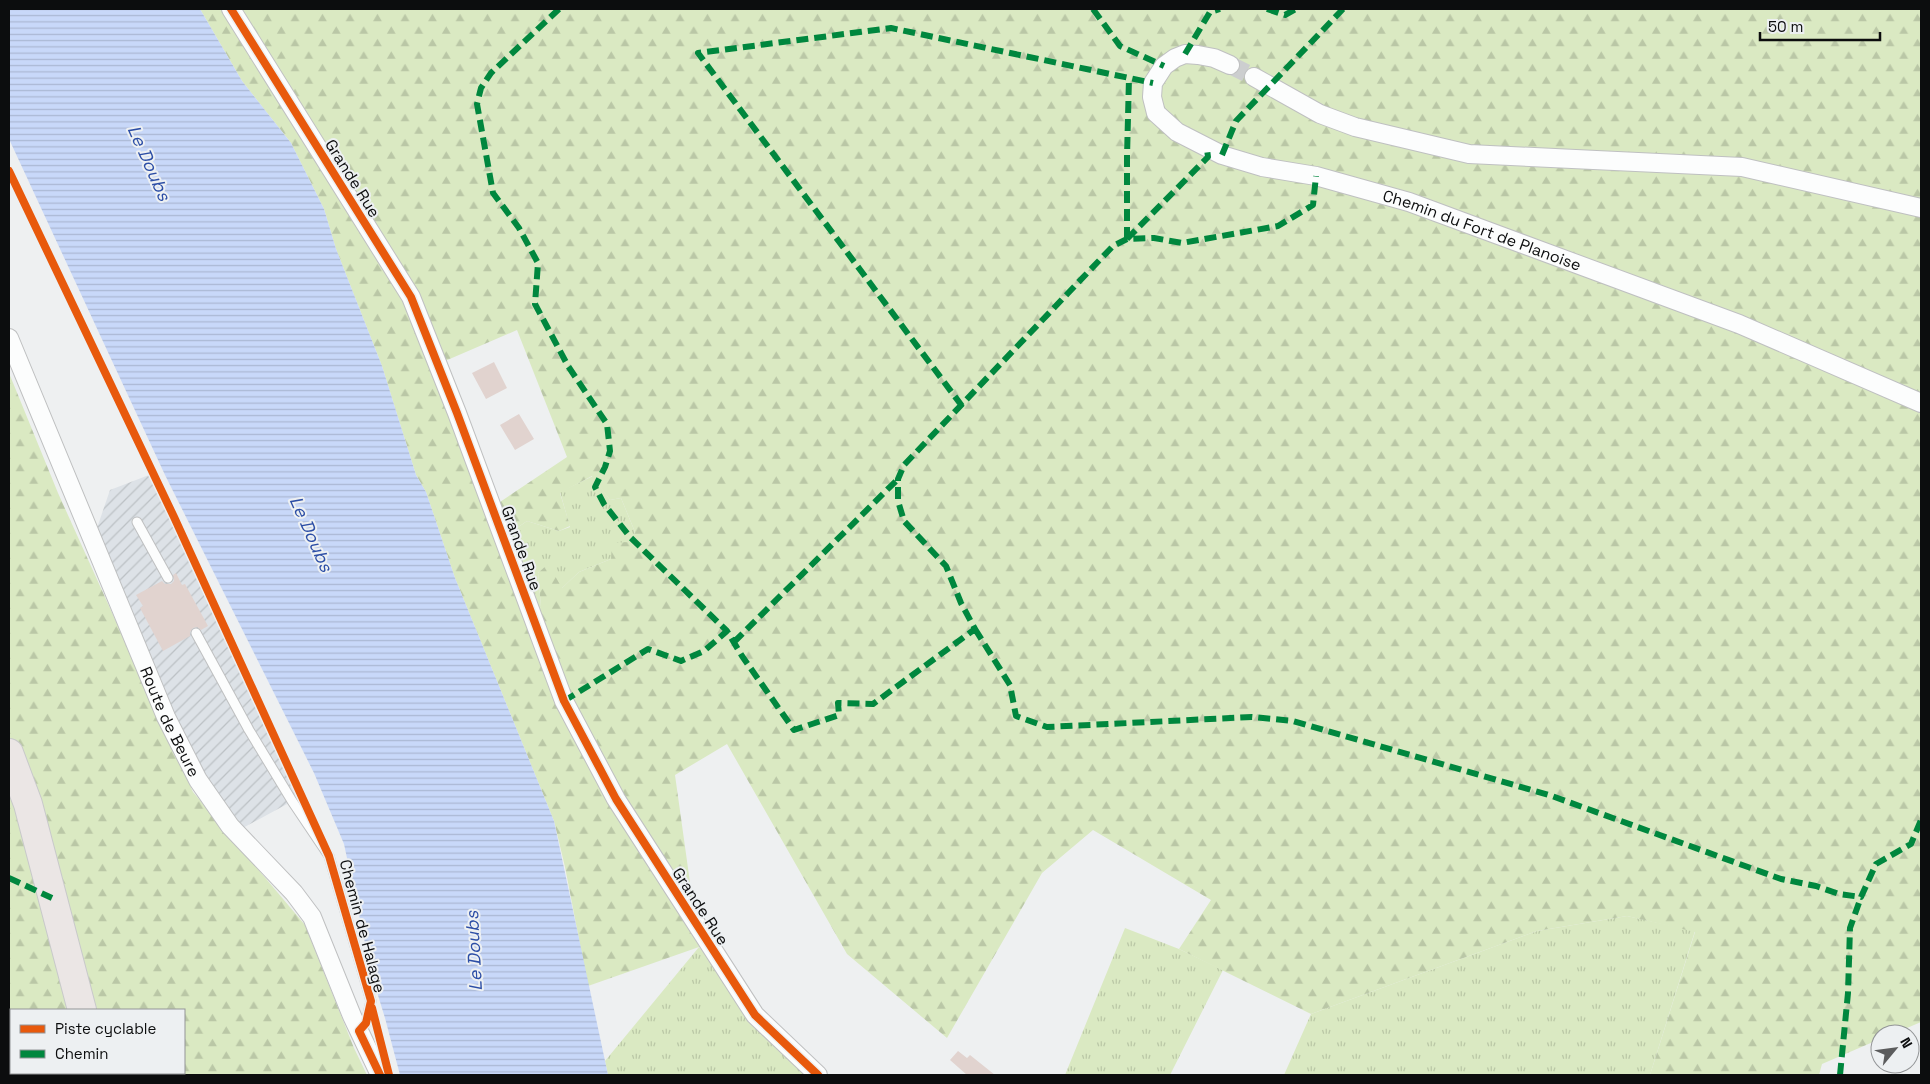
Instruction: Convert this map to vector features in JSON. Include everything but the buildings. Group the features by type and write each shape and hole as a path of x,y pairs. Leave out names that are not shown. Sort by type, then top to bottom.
{"main road":[{"path":"9,753 28,804 82,1009"}],"street":[{"name":"Grande Rue","path":"232,9 411,296 457,413 564,701 616,799 755,1015 818,1075"},
{"name":"Chemin du Fort de Planoise","path":"1230,65 1214,58 1198,55 1185,54 1175,58 1164,66 1153,83 1152,97 1156,113 1177,132 1222,155 1262,167 1316,176 1409,202 1739,324 1921,403"},
{"path":"1254,77 1320,114 1355,127 1468,154 1742,167 1921,208"},
{"name":"Route de Beure","path":"9,338 166,717 198,780 230,826 294,893 312,917 359,1031 380,1075"}],"lane":[{"path":"137,522 168,578"},
{"name":"Chemin de Halage","path":"196,633 249,730 292,801 330,856 370,1001 366,1023 359,1031"}],"shaded area":[{"path":"149,475 300,797 241,829 193,762 97,528 110,490"}],"green space":[{"path":"200,9 1921,9 1921,1022 1916,1024 1870,1024 1870,1043 1822,1064 1819,1075 1650,1075 1695,932 1627,916 1537,931 1311,1014 1179,949 1211,900 1093,830 1042,873 947,1038 847,954 727,744 675,775 699,947 588,986 554,821 455,578 426,492 416,475 382,366 336,249 324,209 291,143 242,81","holes":["517,330 567,457 497,504 445,361","592,476 610,500 621,498 635,532 629,542 612,543 611,559 579,572 562,588 548,564 538,573 541,607 534,609 507,535 527,521 559,531 570,526 560,493"]},
{"path":"9,373 58,493 193,792 305,925 354,1048 367,1075 9,1075"},
{"path":"593,476 610,500 621,498 635,532 629,542 611,559 579,572 561,589 548,565 538,573 541,607 534,609 507,535 527,521 559,531 570,527 560,492"},
{"path":"1627,916 1695,931 1650,1075 1284,1075 1311,1014 1537,931"},
{"path":"1125,928 1179,949 1223,970 1170,1075 1065,1075"},
{"path":"699,947 812,1075 608,1075 605,1061"}],"water":[{"name":"Le Doubs","path":"9,9 200,9 242,81 291,143 324,209 336,249 382,366 416,475 426,492 455,578 554,821 608,1075 400,1075 372,976 344,844 314,773 165,475 9,139"}],"tunnel":[{"path":"1230,65 1254,77"}],"marked path":[{"path":"559,9 491,73 481,88 477,104 493,193 519,228 538,263 535,304 568,366 607,424 610,451 605,467 595,487 604,504 630,537 727,631"},
{"path":"1093,9 1120,46 1164,66"},
{"path":"1185,54 1210,12 1220,9"},
{"path":"1267,9 1285,15 1296,9"},
{"path":"1222,155 1236,121 1343,9"},
{"path":"962,406 698,53 891,28 1153,83"},
{"path":"1127,239 1129,78"},
{"path":"1127,239 1208,157 1207,149"},
{"path":"564,701 648,649 681,661 704,651 727,631 742,656 794,730 839,715 838,703 873,704 975,629 961,603 946,566 904,521 898,501 898,479 904,465 1113,246 1127,239 1154,238 1182,243 1278,226 1313,205 1316,176"},
{"path":"734,642 898,479"},
{"path":"975,629 1010,685 1016,716 1047,727 1252,717 1293,721 1552,796 1781,879 1816,886 1839,894 1861,897 1876,864 1911,844 1921,820"},
{"path":"9,878 52,898"},
{"path":"1840,1075 1848,993 1850,928 1861,897"}],"cycle path":[{"path":"231,9 411,297 457,413 564,701 616,799 755,1015 818,1075"},
{"path":"9,171 174,517 329,856 371,1001 366,1023 359,1031 380,1075"},
{"path":"372,1008 389,1075"}]}
